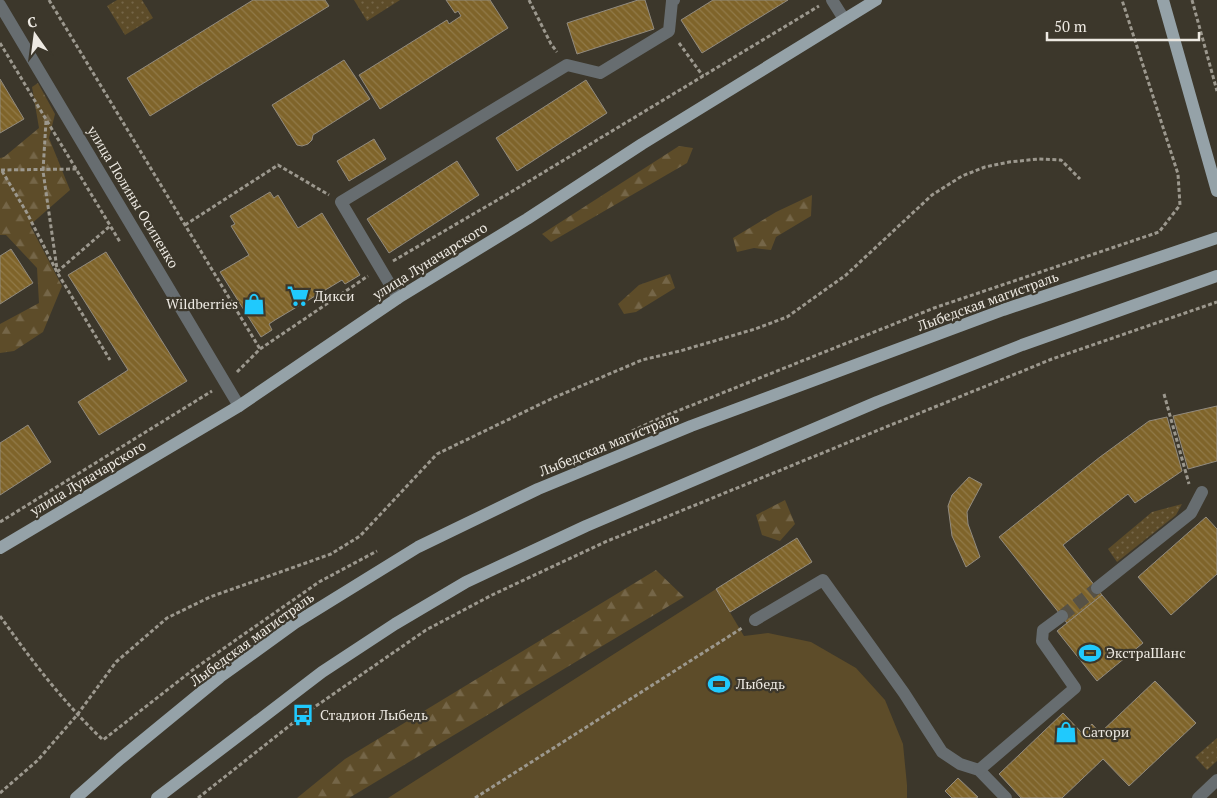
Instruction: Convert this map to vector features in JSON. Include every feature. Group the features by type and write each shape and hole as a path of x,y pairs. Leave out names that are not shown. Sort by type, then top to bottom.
{"main road":[{"name":"улица Луначарского","path":"0,548 239,406 398,298 527,219 642,144 876,0"},
{"path":"1163,0 1217,191"},
{"name":"Лыбедская магистраль","path":"76,798 120,759 220,677 295,623 418,547 538,489 691,426 1002,310 1217,238"},
{"path":"157,798 322,672 395,624 466,582 586,526 877,402 1022,345 1217,276"}],"street":[{"path":"398,298 341,202 567,64 600,73 669,31 674,0"},
{"path":"826,2 844,19"},
{"name":"улица Полины Осипенко","path":"0,5 239,406"},
{"path":"1097,588 1191,513 1202,492"},
{"path":"755,620 823,580 904,693 942,752 960,764 979,770 1006,798"},
{"path":"979,770 1075,688 1042,641 1043,630 1062,616"},
{"path":"1198,798 1217,780"}],"path":[{"path":"49,0 260,349"},
{"path":"529,0 551,44 567,64"},
{"path":"1122,0 1178,174 1180,205 1159,232"},
{"path":"1192,0 1217,91"},
{"path":"0,522 226,383 260,349 380,268 511,192 826,2"},
{"path":"669,31 703,76"},
{"path":"46,119 43,171 57,272"},
{"path":"0,793 38,760 77,715 116,662 167,618 210,596 330,554 360,536 437,454 553,398 642,360 680,351 787,317 846,274 932,195 962,176 985,167 1040,159 1061,160 1080,178"},
{"path":"1,170 76,170 94,162"},
{"path":"185,225 278,166 341,202"},
{"path":"1,170 28,213 57,272 110,360"},
{"path":"57,272 110,226 120,205"},
{"path":"198,798 303,715 426,630 492,595 605,542 1052,359 1217,302"},
{"path":"1164,394 1186,474"},
{"path":"0,616 33,663 52,686 77,715 104,740"},
{"path":"475,798 755,620"}],"green space":[{"path":"117,0 142,0 153,18 125,35 107,6"},
{"path":"354,0 400,0 367,21"},
{"path":"38,83 55,114 49,138 70,190 30,225 62,286 43,332 14,351 0,353 0,324 39,303 37,268 6,235 0,235 0,158 4,157 39,128 32,87"},
{"path":"679,146 693,148 687,163 551,242 542,234"},
{"path":"812,195 811,216 776,237 771,250 754,248 737,252 733,238 776,212"},
{"path":"670,274 675,288 636,312 624,314 618,304 639,285"},
{"path":"785,500 795,524 780,541 762,535 756,515"},
{"path":"1182,504 1176,515 1117,562 1108,549 1152,512"},
{"path":"656,570 684,597 349,798 297,798 345,759"},
{"name":"Лыбедь","path":"716,589 744,636 768,633 811,642 856,668 885,700 903,744 907,798 388,798"},
{"path":"1217,738 1217,761 1207,770 1195,757"}],"building":[{"path":"253,0 325,0 329,6 150,116 127,78"},
{"path":"446,0 490,0 508,28 380,109 359,75 447,20 449,24 461,16 458,11 455,13"},
{"path":"638,0 645,0 654,29 577,54 567,23"},
{"path":"713,0 788,0 702,53 681,20"},
{"path":"344,60 370,99 313,135 312,140 308,144 297,145 272,105"},
{"path":"0,79 24,119 0,133"},
{"path":"586,80 607,113 517,171 496,138"},
{"path":"374,139 386,159 349,181 337,161"},
{"path":"457,161 479,195 389,253 367,219"},
{"path":"270,192 274,198 278,195 298,228 322,213 360,275 345,284 342,280 275,320 269,324 272,330 261,337 220,272 249,255 231,226 235,224 230,216"},
{"path":"11,249 33,283 0,304 0,256"},
{"path":"106,252 187,381 99,435 78,402 128,370 68,275"},
{"path":"1217,406 1217,461 1188,469 1173,416"},
{"path":"1167,417 1182,471 1135,503 1128,494 1063,545 1102,595 1067,623 999,537 1149,421"},
{"path":"28,425 51,462 0,495 0,443"},
{"path":"969,477 982,484 967,512 968,524 980,557 966,567 952,536 948,506 952,495"},
{"path":"1206,517 1217,529 1217,574 1171,615 1138,577"},
{"path":"797,538 812,562 730,612 716,589"},
{"path":"1102,595 1143,643 1097,681 1057,631"},
{"path":"1155,681 1196,723 1129,786 1103,759 1062,798 1021,798 999,774 1063,713 1082,733 1092,724 1100,733"},
{"path":"958,778 978,797 952,798 945,791"}],"tunnel":[{"path":"1062,616 1097,588"}],"place":[{"name":"Дикси","path":"298,296"},
{"name":"Wildberries","path":"254,304"},
{"name":"ЭкстраШанс","path":"1090,653"},
{"name":"Лыбедь","path":"719,684"},
{"name":"Стадион Лыбедь","path":"303,715"},
{"name":"Сатори","path":"1066,732"}]}
